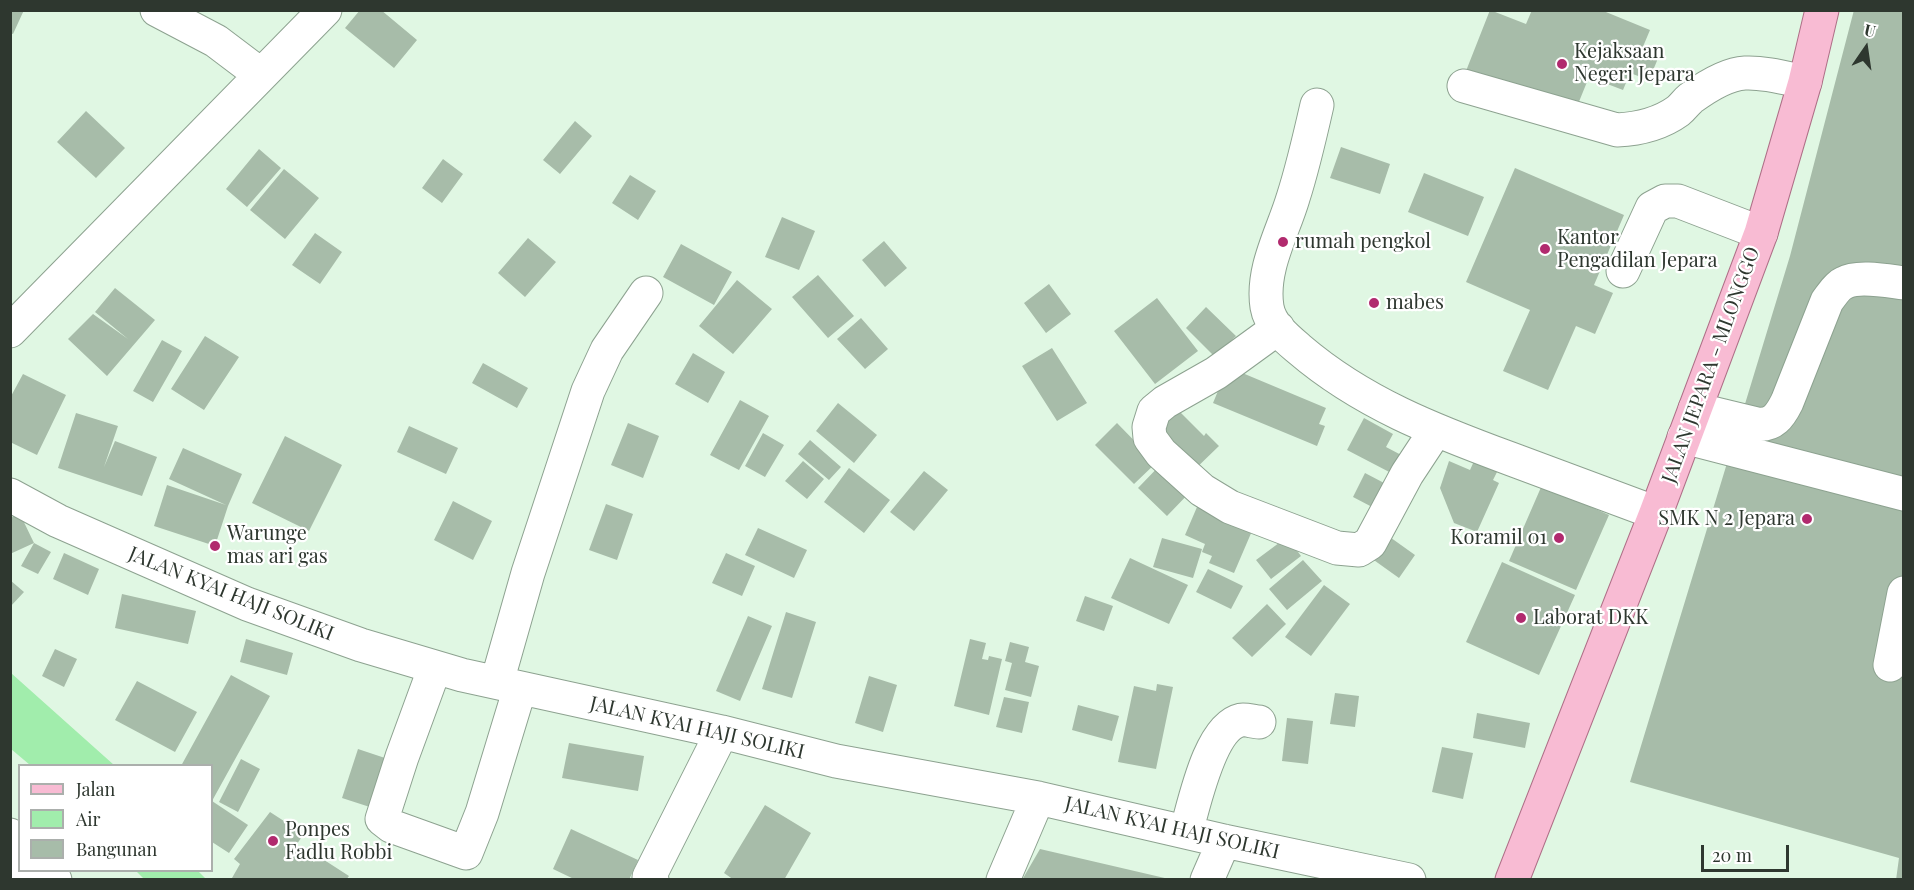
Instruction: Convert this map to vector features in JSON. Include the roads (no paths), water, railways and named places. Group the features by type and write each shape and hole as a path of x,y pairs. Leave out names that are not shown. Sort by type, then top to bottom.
{"main road":[{"name":"JALAN JEPARA - MLONGGO","path":"1512,879 1656,513 1761,232 1805,82 1821,10"}],"street":[{"path":"157,10 216,41 261,75"},
{"path":"10,331 325,10"},
{"path":"1464,86 1617,130 1657,123 1679,111 1689,99 1713,84 1735,75 1764,74 1805,82"},
{"path":"1317,105 1307,152 1293,200 1273,254 1266,290 1267,309 1271,321 1324,370 1372,401 1436,430 1656,513"},
{"path":"1623,271 1652,208 1665,201 1678,201 1761,232"},
{"path":"1690,423 1765,425 1771,423 1780,416 1787,402 1827,302 1833,293 1844,283 1870,279 1904,283"},
{"path":"435,667 382,819 460,866 482,813 509,685 528,573 588,391 607,350 646,293"},
{"path":"1278,328 1216,373 1165,402 1154,411 1149,427 1150,438 1161,453 1202,490 1230,507 1337,548 1359,550 1370,543 1407,474 1436,430"},
{"path":"1690,423 1904,494"},
{"name":"JALAN KYAI HAJI SOLIKI","path":"10,495 58,521 247,604 361,645 435,667 722,732 836,761 1038,798 1224,841 1409,879"},
{"path":"1890,665 1904,593"},
{"path":"1186,832 1206,764 1217,740 1229,727 1240,720 1259,723"},
{"path":"650,879 722,732"},
{"path":"1004,879 1038,798"},
{"path":"1207,879 1224,841"}],"water":[{"path":"11,673 113,764 29,764 11,749"},
{"path":"137,872 199,872 206,879 144,879"}],"place":[{"name":"Kejaksaan Negeri Jepara","path":"1562,64"},
{"name":"rumah pengkol","path":"1283,242"},
{"name":"Kantor Pengadilan Jepara","path":"1545,249"},
{"name":"mabes","path":"1374,303"},
{"name":"SMK N 2 Jepara","path":"1807,519"},
{"name":"Koramil 01","path":"1559,538"},
{"name":"Warunge mas ari gas","path":"215,546"},
{"name":"Laborat DKK","path":"1521,618"},
{"name":"Ponpes Fadlu Robbi","path":"273,841"}]}
